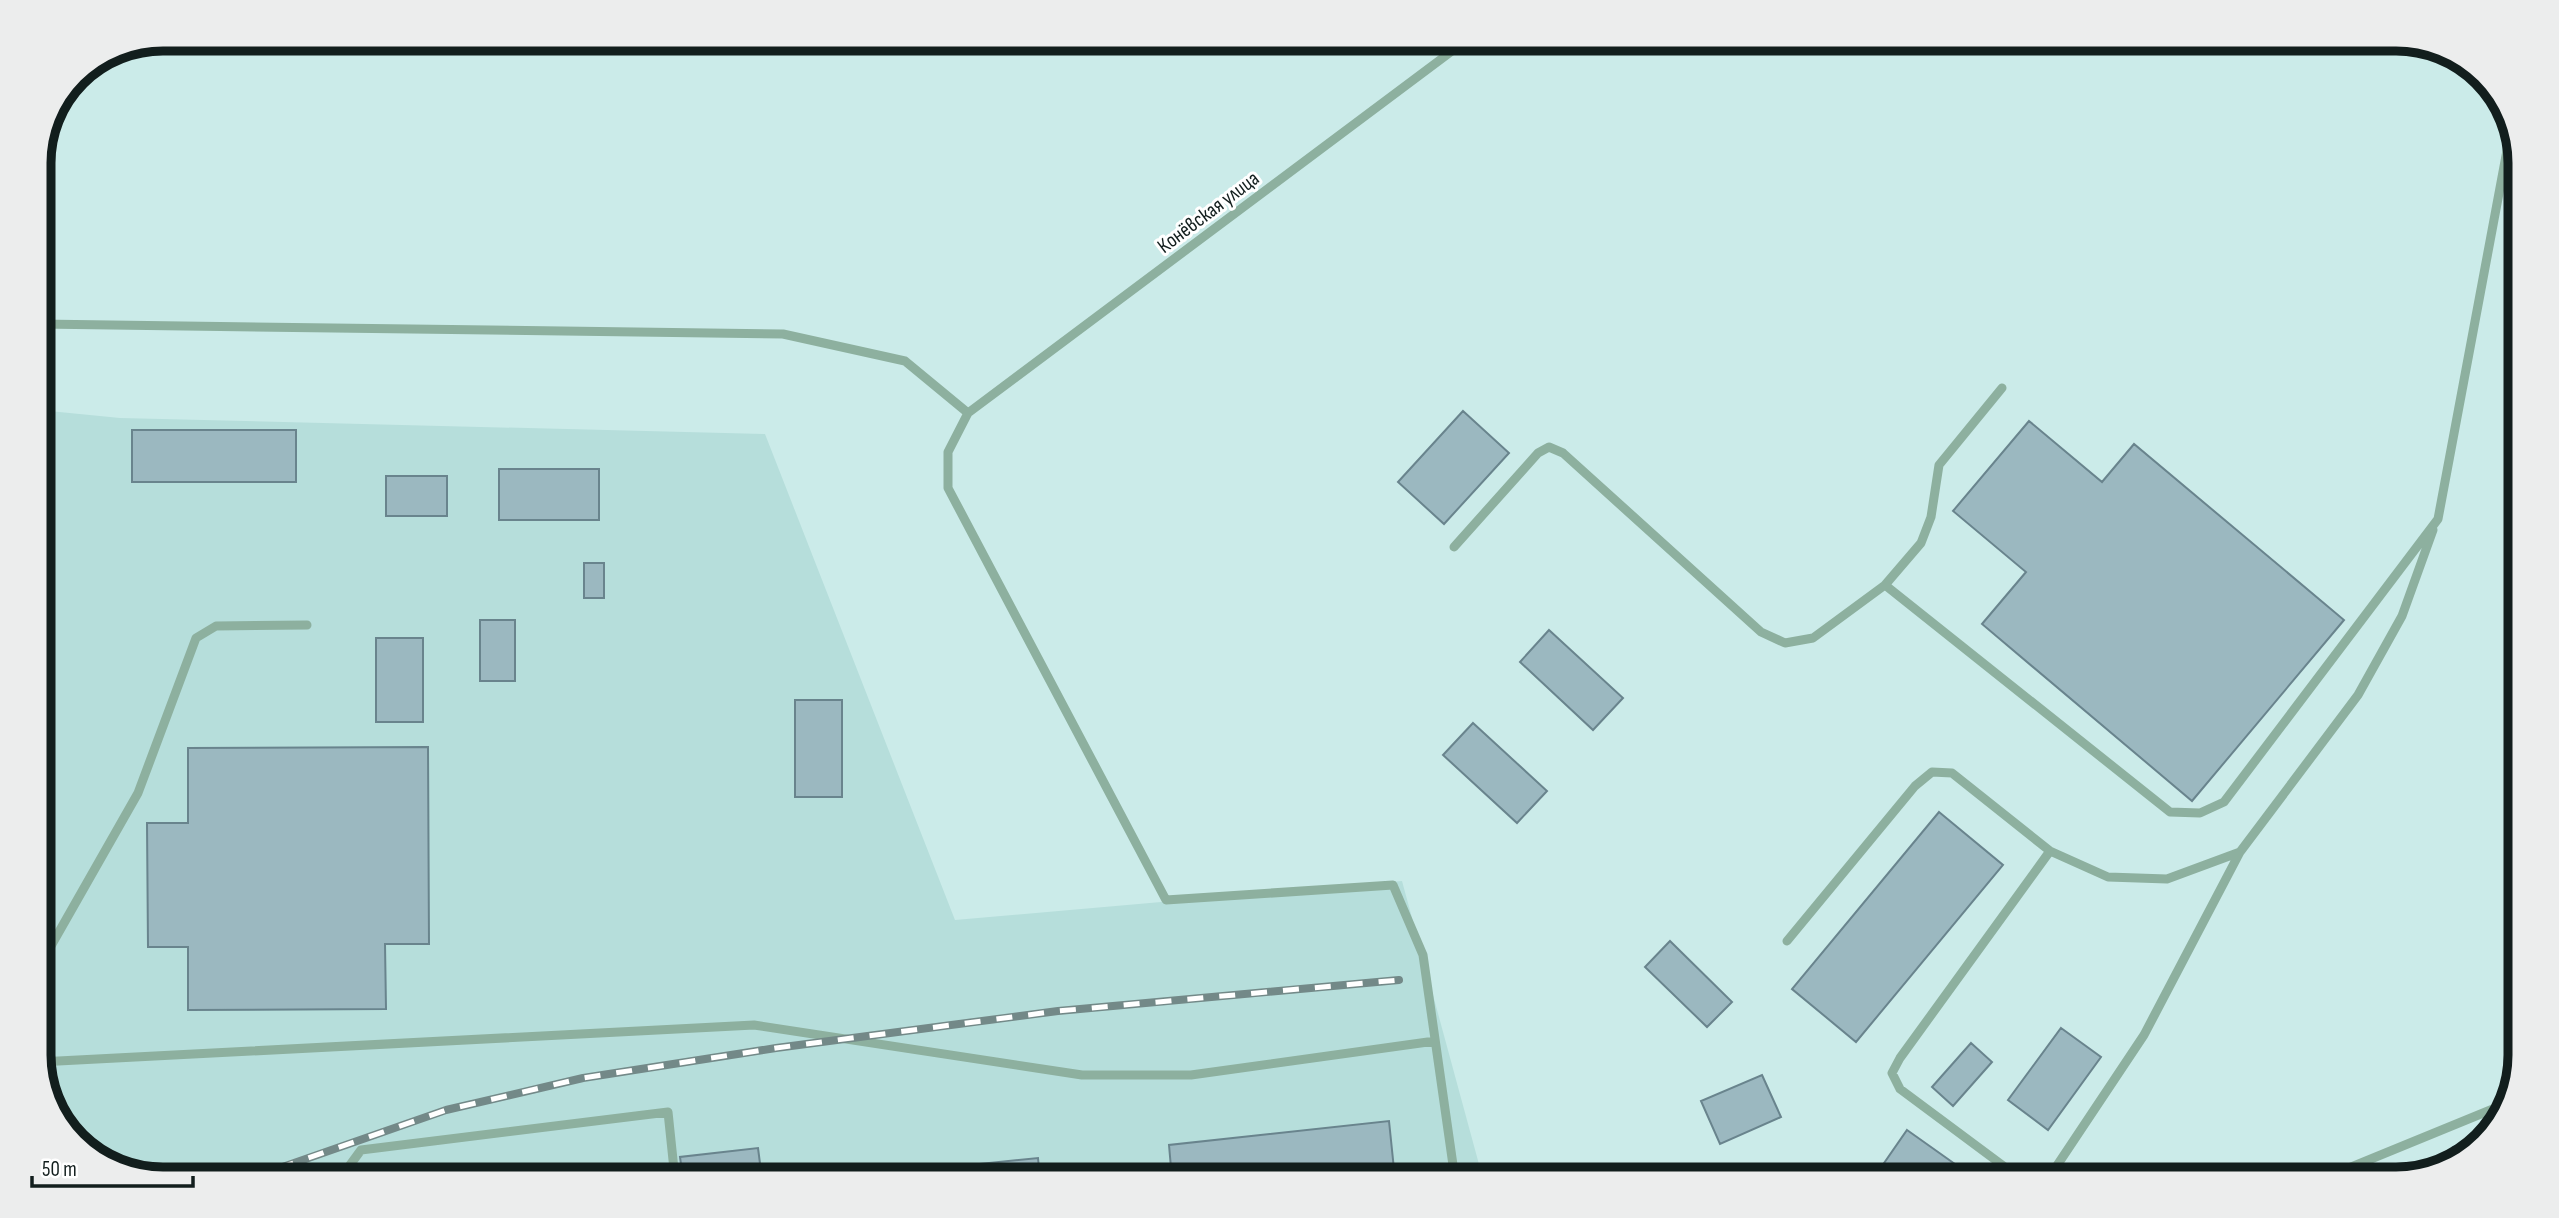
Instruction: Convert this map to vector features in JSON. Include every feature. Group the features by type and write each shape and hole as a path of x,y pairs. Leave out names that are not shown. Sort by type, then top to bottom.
{"lane":[{"name":"Конёвская улица","path":"968,413 1451,51"},
{"path":"2057,1167 2144,1035 2240,852 2357,695 2402,616 2438,519 2507,149"},
{"path":"51,324 783,334 905,360 968,413 948,452 948,488 1166,900 1392,885 1423,955 1453,1167"},
{"path":"1454,547 1538,453 1549,447 1563,453 1761,632 1785,643 1813,638 1885,585 1921,543 1931,517 1939,465 2002,388"},
{"path":"1885,585 2170,812 2200,813 2224,803 2438,519"},
{"path":"51,946 138,793 197,638 216,626 307,625"},
{"path":"1787,941 1915,786 1932,772 1952,773 2050,851 2108,877 2167,879 2240,852"},
{"path":"2004,1167 1900,1088 1892,1073 1900,1058 2050,851"},
{"path":"51,1061 754,1025 1082,1074 1191,1074 1435,1041"},
{"path":"2353,1167 2494,1109"},
{"path":"350,1167 360,1150 668,1112 674,1167"}],"shaded area":[{"path":"51,411 120,418 765,434 955,920 1402,881 1480,1167 162,1167 120,1159 94,1144 74,1124 59,1098 51,1063"}],"building":[{"path":"1463,411 1509,453 1444,524 1398,482"},
{"path":"2029,421 2102,482 2134,444 2344,620 2192,801 1982,624 2026,572 1953,511"},
{"path":"132,430 296,430 296,482 132,482"},
{"path":"499,469 599,469 599,520 499,520"},
{"path":"386,476 447,476 447,516 386,516"},
{"path":"584,563 604,563 604,598 584,598"},
{"path":"480,620 515,620 515,681 480,681"},
{"path":"1549,630 1623,698 1593,730 1520,662"},
{"path":"376,638 423,638 423,722 376,722"},
{"path":"795,700 842,700 842,797 795,797"},
{"path":"1473,723 1547,791 1517,823 1443,755"},
{"path":"428,747 429,944 385,944 386,1009 188,1010 188,947 148,947 147,823 188,823 188,748"},
{"path":"1939,812 2003,865 1856,1042 1792,989"},
{"path":"1670,941 1732,1002 1707,1027 1645,967"},
{"path":"2061,1028 2101,1057 2048,1130 2008,1100"},
{"path":"1971,1043 1992,1062 1953,1106 1932,1087"},
{"path":"1762,1075 1781,1117 1720,1144 1701,1101"},
{"path":"1389,1121 1394,1167 1171,1167 1169,1145"},
{"path":"1907,1130 1959,1167 1881,1167"},
{"path":"2470,1140 2455,1151 2453,1147"},
{"path":"758,1148 760,1167 681,1167 680,1157"},
{"path":"1038,1158 1039,1167 951,1167"}],"railway":[{"path":"282,1167 446,1110 583,1078 776,1048 1058,1011 1399,980"}]}
